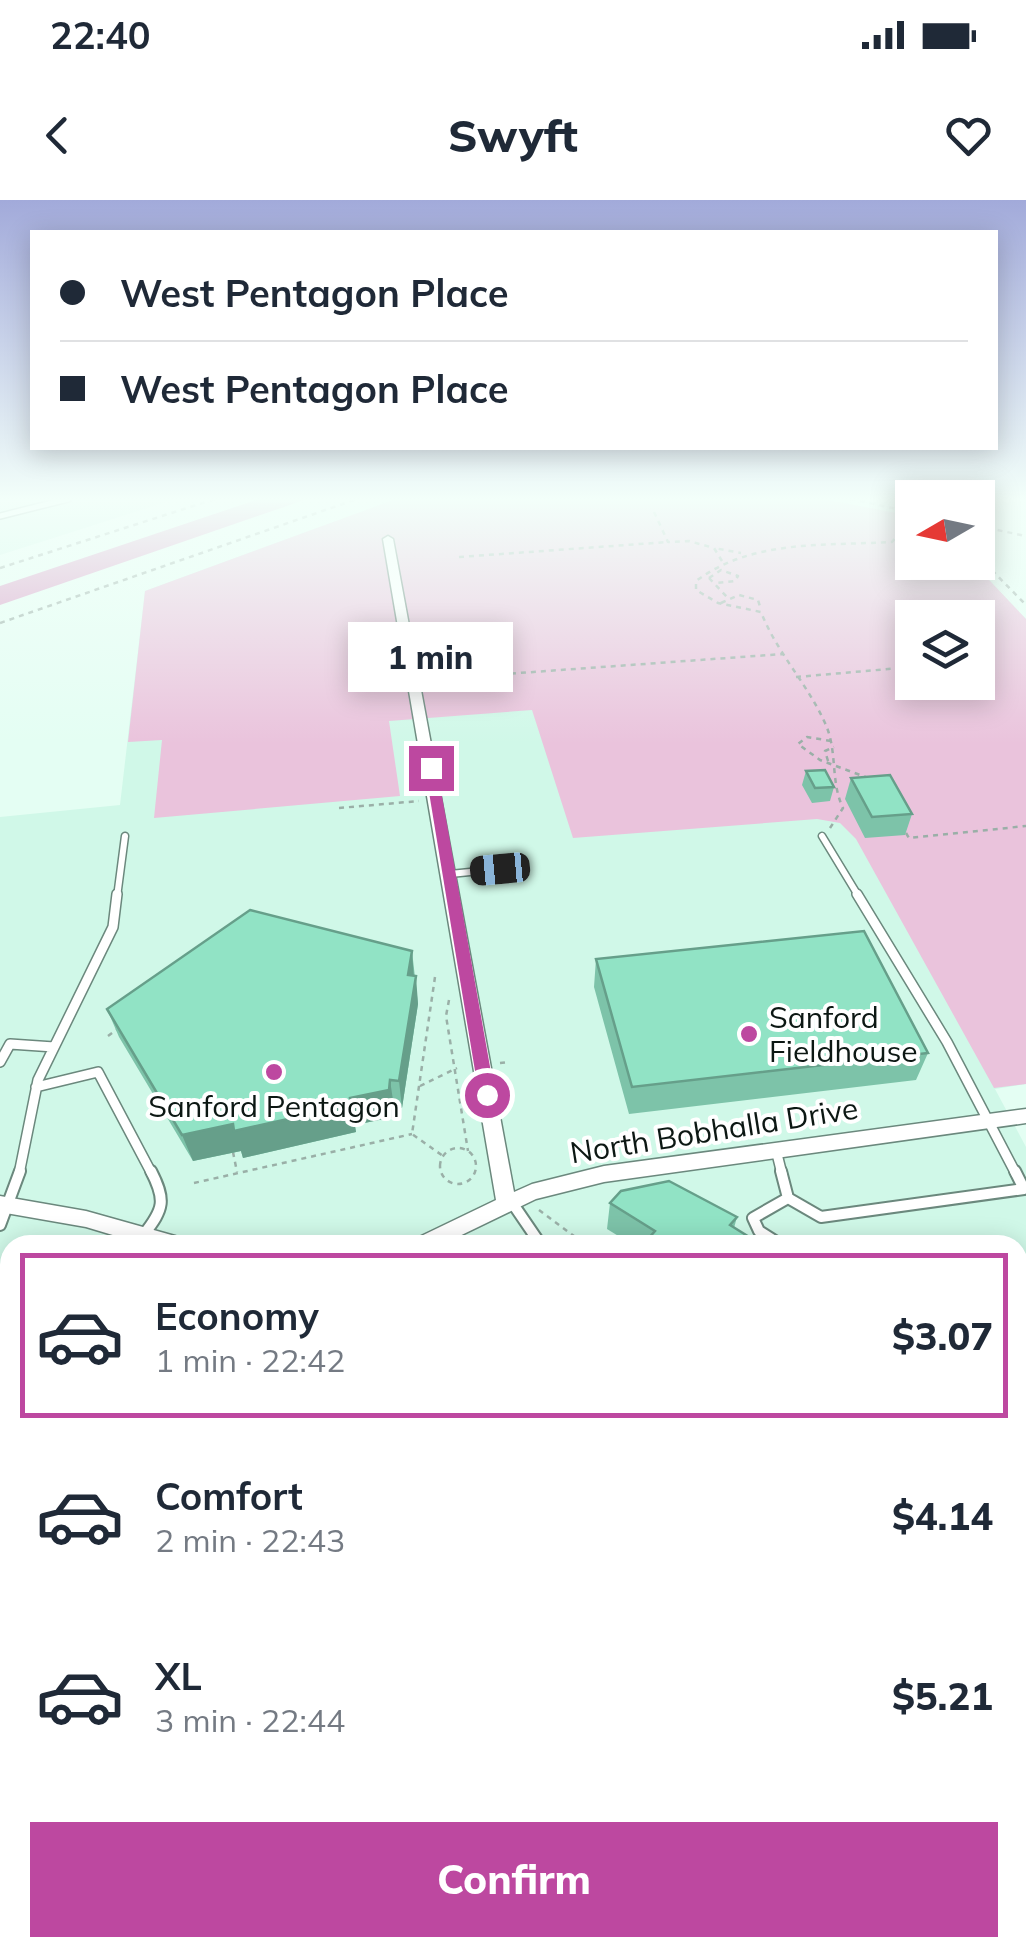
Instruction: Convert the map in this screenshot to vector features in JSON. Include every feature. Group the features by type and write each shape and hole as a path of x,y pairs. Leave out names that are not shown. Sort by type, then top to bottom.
{"street":[{"path":"396,581 508,1202"},
{"name":"North Bobhalla Drive","path":"442,1235 508,1202 604,1174 1026,1116"},
{"path":"5,1205 144,1234"}],"lane":[{"path":"0,1224 36,1087 112,927 125,836"},
{"path":"775,1149 788,1198 821,1217 1025,1192 947,1042 822,836"},
{"path":"450,874 500,869"},
{"path":"0,1062 10,1044 54,1047"},
{"path":"36,1087 98,1072 164,1196 162,1211 144,1234"},
{"path":"764,1235 753,1218 788,1198"},
{"path":"508,1202 533,1235"}],"path":[{"path":"0,624 122,581"},
{"path":"700,581 696,590 720,604 761,612"},
{"path":"713,581 728,598"},
{"path":"717,583 733,581"},
{"path":"1002,581 1026,605"},
{"path":"720,604 728,598 753,597 795,677 826,722 833,744 836,797 843,808 822,836"},
{"path":"491,675 783,654"},
{"path":"795,677 895,668"},
{"path":"833,744 812,737 799,741 802,751 873,782"},
{"path":"828,763 825,752 833,744"},
{"path":"836,797 852,796"},
{"path":"339,808 420,800"},
{"path":"352,806 352,814"},
{"path":"900,823 909,838 1026,826"},
{"path":"412,1134 435,977"},
{"path":"448,1000 446,1016 468,1151 478,1166 467,1180 453,1182 442,1176 438,1165 443,1156 453,1150 468,1151"},
{"path":"108,1036 127,1022"},
{"path":"498,1063 510,1062"},
{"path":"419,1087 456,1068"},
{"path":"194,1183 412,1134 443,1156"},
{"path":"310,1142 314,1156"},
{"path":"234,1152 237,1174"},
{"path":"467,1180 471,1190"},
{"path":"538,1208 573,1235"}],"shaded area":[{"path":"15,581 70,581 0,605 0,586"},
{"path":"172,581 990,581 1026,619 1026,1084 995,1089 1026,1147 1026,1235 0,1235 0,817 120,805 145,591"},
{"path":"172,581 990,581 1026,619 1026,1084 994,1088 856,839 840,823 817,819 573,838 532,710 389,721 400,796 154,818 162,740 128,742 145,591"}],"building":[{"path":"825,770 834,787 815,788 806,771"},
{"path":"890,775 912,814 872,817 851,778"},
{"name":"Sanford Pentagon","path":"250,910 412,951 408,975 416,976 399,1081 390,1080 389,1090 350,1098 351,1105 234,1131 233,1124 182,1135 107,1009"},
{"name":"Sanford Fieldhouse","path":"864,931 928,1053 632,1087 596,959"},
{"path":"669,1181 737,1217 730,1225 746,1235 652,1235 655,1231 610,1203 621,1191"}],"place":[{"name":"Sanford Fieldhouse","path":"749,1034"},
{"name":"Sanford Pentagon","path":"274,1072"}],"route":[{"path":"431,768 487,1095"}]}
